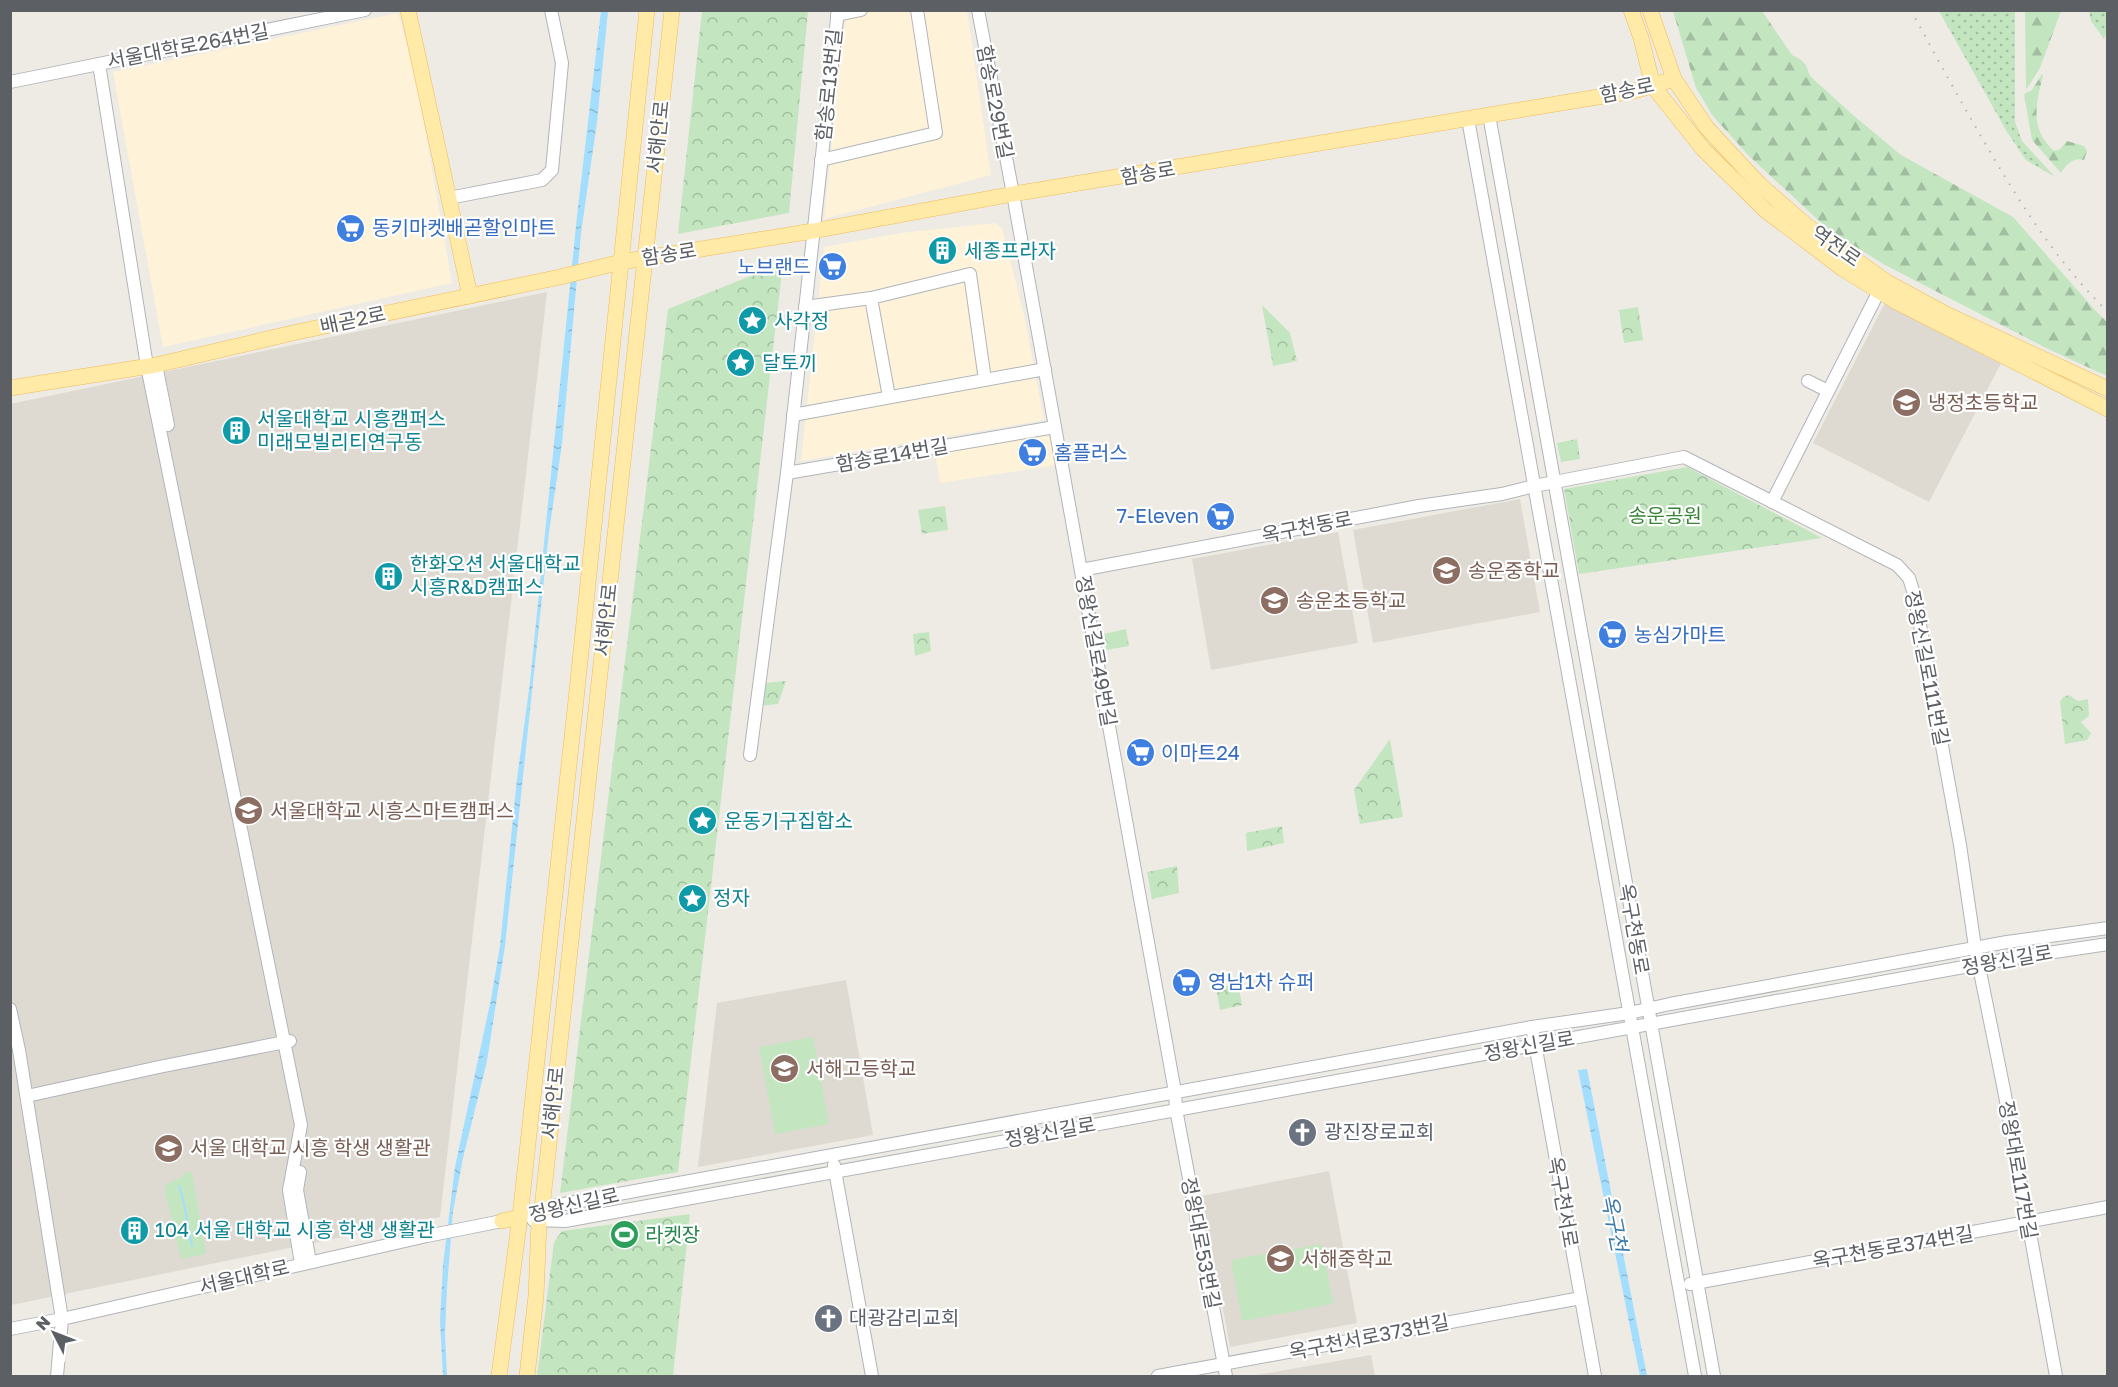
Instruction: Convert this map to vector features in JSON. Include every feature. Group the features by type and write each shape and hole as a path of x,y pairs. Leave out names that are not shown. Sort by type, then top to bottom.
{"main road":[{"path":"408,10 470,296"},
{"name":"서해안로","path":"499,1377 519,1222 575,711 646,10"},
{"name":"서해안로","path":"527,1377 536,1296 540,1220 672,10"},
{"name":"역전로","path":"1631,10 1641,38 1653,86 1703,149 1765,210 1844,269 1897,302 2108,409"},
{"name":"역전로","path":"1650,10 1674,79 1707,128 1760,185 1808,226 1887,282 1946,314 2108,389"},
{"name":"함송로","path":"621,262 1468,119 1653,86 1674,79"},
{"name":"배곧2로","path":"10,388 151,365 621,262"},
{"name":"서해안로","path":"516,1351 540,1220"},
{"path":"502,1221 519,1222"},
{"name":"서해안로","path":"516,1351 519,1222"},
{"path":"508,1377 516,1351"},
{"path":"516,1351 518,1377"}],"street":[{"name":"서울대학로264번길","path":"10,82 365,10"},
{"path":"449,198 542,180 552,170 562,63 551,10"},
{"path":"837,13 861,10"},
{"name":"함송로13번길","path":"821,160 936,133 917,10"},
{"name":"함송로29번길","path":"978,10 1013,194"},
{"name":"함송로13번길","path":"813,231 837,13"},
{"path":"99,64 151,365 287,1041 308,1127 297,1190 305,1263"},
{"name":"옥구천동로","path":"1489,115 1714,1377"},
{"name":"옥구천동로","path":"1468,119 1695,1377"},
{"name":"정왕신길로49번길","path":"1013,194 1175,1092 1176,1109"},
{"path":"750,755 787,473 813,231"},
{"path":"805,307 871,297 970,274 985,380"},
{"path":"1772,502 1880,291"},
{"path":"871,297 889,397"},
{"path":"793,415 1045,369"},
{"path":"1808,381 1828,391"},
{"name":"함송로14번길","path":"787,473 1055,427"},
{"name":"정왕신길로111번길","path":"1554,482 1684,457 1898,566 1909,578 1915,597 1955,818 1975,948 1980,964"},
{"name":"옥구천동로","path":"1081,570 1419,506 1502,494 1554,482"},
{"name":"정왕신길로","path":"519,1222 540,1220 832,1154 1532,1027 1648,1010 1975,948 2108,927"},
{"name":"정왕신길로","path":"540,1220 565,1221 1980,964 2108,944"},
{"name":"정왕대로117번길","path":"1980,964 2056,1377"},
{"path":"10,1009 27,1096 62,1319 57,1377"},
{"name":"옥구천서로","path":"1532,1027 1595,1377"},
{"path":"27,1096 287,1041"},
{"name":"정왕대로53번길","path":"1176,1109 1225,1370"},
{"path":"832,1154 872,1377"},
{"name":"옥구천동로374번길","path":"1679,1286 2108,1207"},
{"name":"서울대학로","path":"10,1329 502,1221"},
{"name":"옥구천서로373번길","path":"1158,1377 1225,1370 1581,1298"}],"shaded area":[{"path":"846,11 967,11 991,175 824,219"},
{"path":"398,13 415,73 452,283 163,347 113,72"},
{"path":"995,223 1002,228 1024,315 1044,420 801,461 824,247 901,233"},
{"name":"서울대학교 시흥스마트캠퍼스","path":"547,292 440,1217 11,1305 10,404"},
{"name":"냉정초등학교","path":"1885,303 2001,363 1929,502 1813,443"},
{"path":"1050,432 1058,465 940,483 935,452"},
{"name":"송운중학교","path":"1520,499 1540,612 1373,643 1353,530"},
{"name":"송운초등학교","path":"1338,532 1358,643 1211,670 1192,559"},
{"name":"서해고등학교","path":"846,980 873,1135 698,1167 717,1003"},
{"name":"서해중학교","path":"1329,1171 1357,1323 1230,1347 1202,1196"},
{"path":"1371,1355 1375,1376 1251,1376"}],"green space":[{"path":"702,11 808,11 789,213 678,234"},
{"path":"1673,11 1762,11 1792,55 1806,65 1810,76 1901,155 2013,217 2107,322 2107,376 2048,349 1885,265 1829,230 1749,156 1713,116 1696,88"},
{"path":"1939,11 2015,11 2015,122 2022,141 2055,177 2026,160 2007,132"},
{"path":"2025,11 2061,11 2040,68 2026,90"},
{"path":"2089,11 2107,11 2107,32 2104,39 2091,21"},
{"path":"2042,74 2036,116 2041,134 2054,151 2060,149 2067,141 2084,146 2087,151 2084,160 2073,161 2061,173 2032,140 2024,94 2032,90"},
{"path":"783,263 678,1172 560,1193 668,309"},
{"path":"1262,305 1290,333 1297,361 1273,366"},
{"path":"1638,307 1643,340 1624,343 1619,310"},
{"path":"1577,439 1580,459 1561,462 1557,443"},
{"name":"송운공원","path":"1687,467 1822,538 1579,574 1564,489"},
{"path":"945,506 948,530 922,534 918,510"},
{"path":"1126,629 1129,646 1106,650 1104,634"},
{"path":"929,632 931,651 915,656 913,634"},
{"path":"786,681 778,704 760,706 763,683"},
{"path":"2069,695 2078,701 2088,699 2089,716 2081,722 2091,733 2087,740 2065,744 2060,702 2063,697"},
{"path":"1390,739 1403,817 1360,824 1354,790"},
{"path":"1282,826 1284,843 1247,851 1246,833"},
{"path":"1177,866 1179,893 1152,899 1147,872"},
{"path":"1238,984 1242,1005 1220,1010 1216,988"},
{"path":"813,1037 829,1124 775,1134 759,1047"},
{"path":"187,1171 192,1173 206,1254 181,1259 165,1185 181,1177"},
{"path":"690,1214 673,1376 537,1376 554,1242 562,1231"},
{"path":"1322,1244 1333,1304 1242,1321 1231,1260"}],"water":[{"path":"601,11 608,11 597,122 581,233 562,444 549,532 505,946 487,1061 463,1158 453,1211 445,1334 447,1376 443,1376 440,1321 443,1265 455,1167 500,946 517,779 530,682 577,216"},
{"name":"옥구천","path":"1587,1069 1647,1376 1640,1376 1578,1070"}],"waterway":[{"path":"179,1186 192,1246"}],"railway":[{"path":"1911,10 1979,133 2029,214 2074,275 2108,312"}],"place":[{"name":"동키마켓배곧할인마트","path":"351,228"},
{"name":"세종프라자","path":"943,251"},
{"name":"노브랜드","path":"832,267"},
{"name":"사각정","path":"753,321"},
{"name":"달토끼","path":"741,363"},
{"name":"냉정초등학교","path":"1907,403"},
{"name":"서울대학교 시흥캠퍼스 미래모빌리티연구동","path":"236,431"},
{"name":"홈플러스","path":"1033,453"},
{"name":"7-Eleven","path":"1220,516"},
{"name":"송운중학교","path":"1447,571"},
{"name":"한화오션 서울대학교 시흥R&D캠퍼스","path":"389,576"},
{"name":"송운초등학교","path":"1275,601"},
{"name":"농심가마트","path":"1613,635"},
{"name":"이마트24","path":"1140,753"},
{"name":"서울대학교 시흥스마트캠퍼스","path":"249,811"},
{"name":"운동기구집합소","path":"703,821"},
{"name":"정자","path":"692,898"},
{"name":"영남1차 슈퍼","path":"1187,982"},
{"name":"서해고등학교","path":"785,1069"},
{"name":"광진장로교회","path":"1303,1132"},
{"name":"서울 대학교 시흥 학생 생활관","path":"169,1148"},
{"name":"104 서울 대학교 시흥 학생 생활관","path":"134,1230"},
{"name":"라켓장","path":"624,1235"},
{"name":"서해중학교","path":"1280,1259"},
{"name":"대광감리교회","path":"828,1318"}]}
